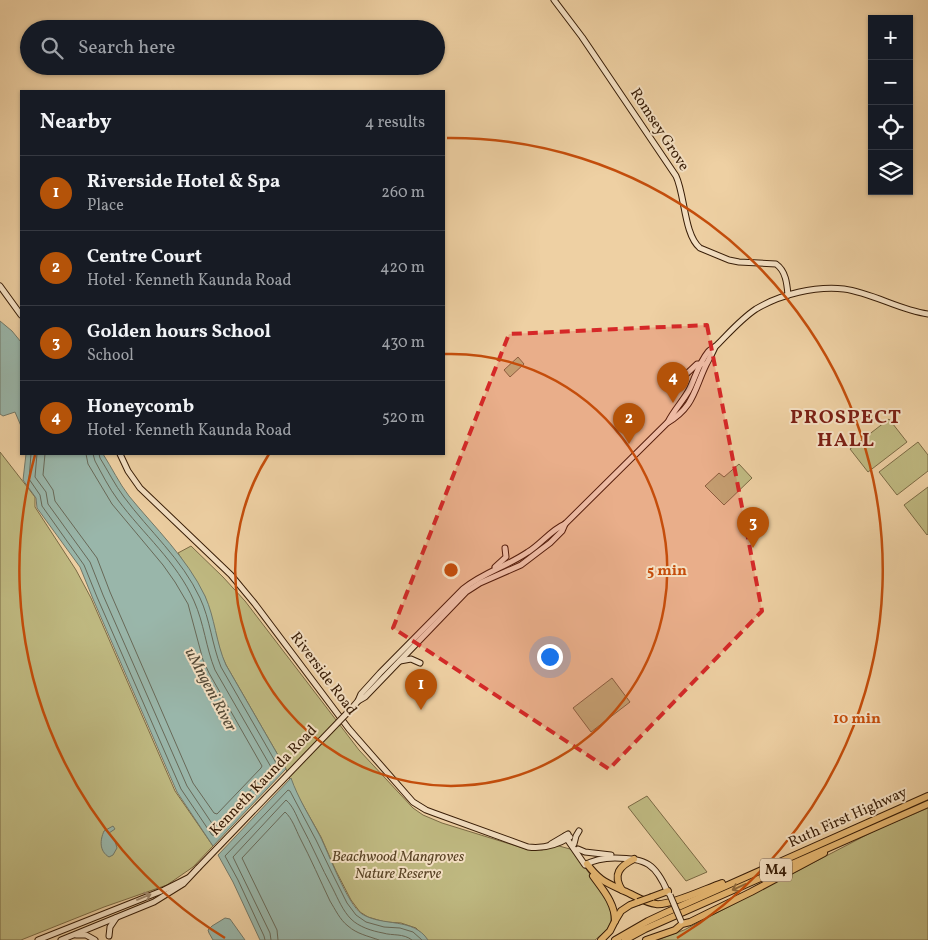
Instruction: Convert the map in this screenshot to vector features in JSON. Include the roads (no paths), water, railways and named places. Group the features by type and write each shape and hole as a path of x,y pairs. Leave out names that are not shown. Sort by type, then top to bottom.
{"highway":[{"name":"Ruth First Highway","path":"615,940 656,917 928,796"},
{"name":"Ruth First Highway","path":"625,940 645,929 928,804"},
{"path":"646,940 675,930 682,923 690,922 751,892 866,830"},
{"path":"622,890 619,885 618,874 622,866 631,858"},
{"path":"586,864 600,879 652,903 662,904 678,900 772,864"},
{"path":"586,864 612,905 615,921"},
{"path":"600,940 610,931 624,909 652,897 669,893"}],"main road":[{"name":"Romsey Grove","path":"554,0 676,176 686,216 696,245 730,260 774,263 778,265 783,272 788,295"},
{"path":"0,286 20,314"},
{"name":"Kenneth Kaunda Road","path":"358,701 365,697 466,592 480,583 521,565 552,536 558,527 565,524 675,418 687,406 696,390 709,350 715,347 756,309 788,295 822,289 843,289 928,314"},
{"path":"679,381 695,365 704,364"},
{"name":"Riverside Road","path":"120,455 128,471 140,488 236,582 255,604 349,729 413,802 434,814 528,847 538,848 557,845 568,837"},
{"name":"Kenneth Kaunda Road","path":"61,940 149,905 183,884 358,701 380,673 463,589 491,570 516,560 540,547"},
{"path":"491,570 505,558 505,548"},
{"path":"400,661 411,659 420,663"},
{"path":"574,844 579,832"},
{"path":"548,846 568,837"},
{"path":"568,837 577,850"},
{"path":"568,837 586,864 605,858 631,858"},
{"path":"557,845 607,855 623,855 646,863 655,869 662,879 682,923"},
{"name":"Kenneth Kaunda Road","path":"38,940 164,890 188,878"},
{"path":"109,936 110,927 117,917"},
{"path":"74,935 86,936 94,940"}],"water":[{"path":"0,321 20,341 20,424 15,412 3,416 0,414"},
{"name":"uMngeni River","path":"26,455 104,455 125,491 180,556 198,582 211,613 226,665 286,769 213,846 177,792 80,567 37,508 36,498 23,480"},
{"path":"291,778 344,890 356,909 370,918 414,928 428,940 260,940 218,855"},
{"path":"113,826 115,829 109,833 115,841 117,848 113,855 109,857 103,852 101,842 104,831"},
{"path":"225,918 230,919 245,940 213,940 208,930"}],"place":[{"name":"Honeycomb","path":"673,403"},
{"name":"Centre Court","path":"629,444"},
{"name":"Golden hours School","path":"753,548"},
{"name":"Riverside Hotel & Spa","path":"421,710"}],"district":[{"name":"PROSPECT HALL","path":"846,430"}],"park label":[{"name":"Beachwood Mangroves Nature Reserve","path":"398,866"}]}
